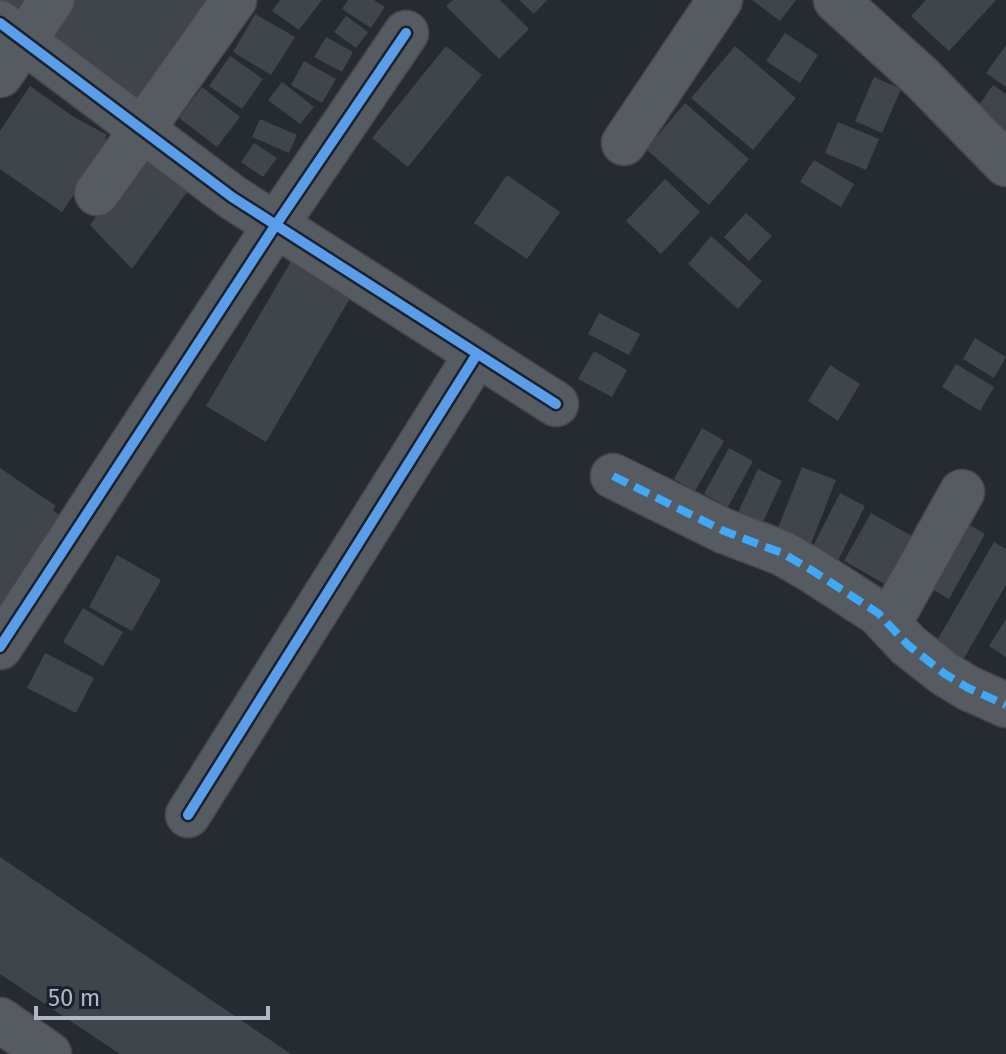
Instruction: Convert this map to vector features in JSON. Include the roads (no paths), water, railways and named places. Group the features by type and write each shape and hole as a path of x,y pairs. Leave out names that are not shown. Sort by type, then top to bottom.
{"street":[{"path":"52,0 8,46 142,129 275,226 556,404"},
{"path":"97,193 234,0"},
{"path":"624,143 720,0"},
{"path":"836,0 921,77 1006,164"},
{"path":"0,647 275,226 406,33"},
{"path":"188,815 477,354"},
{"path":"613,476 724,531 782,553 866,605 889,623 908,645 945,674 1006,705"},
{"path":"889,623 962,492"},
{"path":"0,1020 49,1054"}]}
